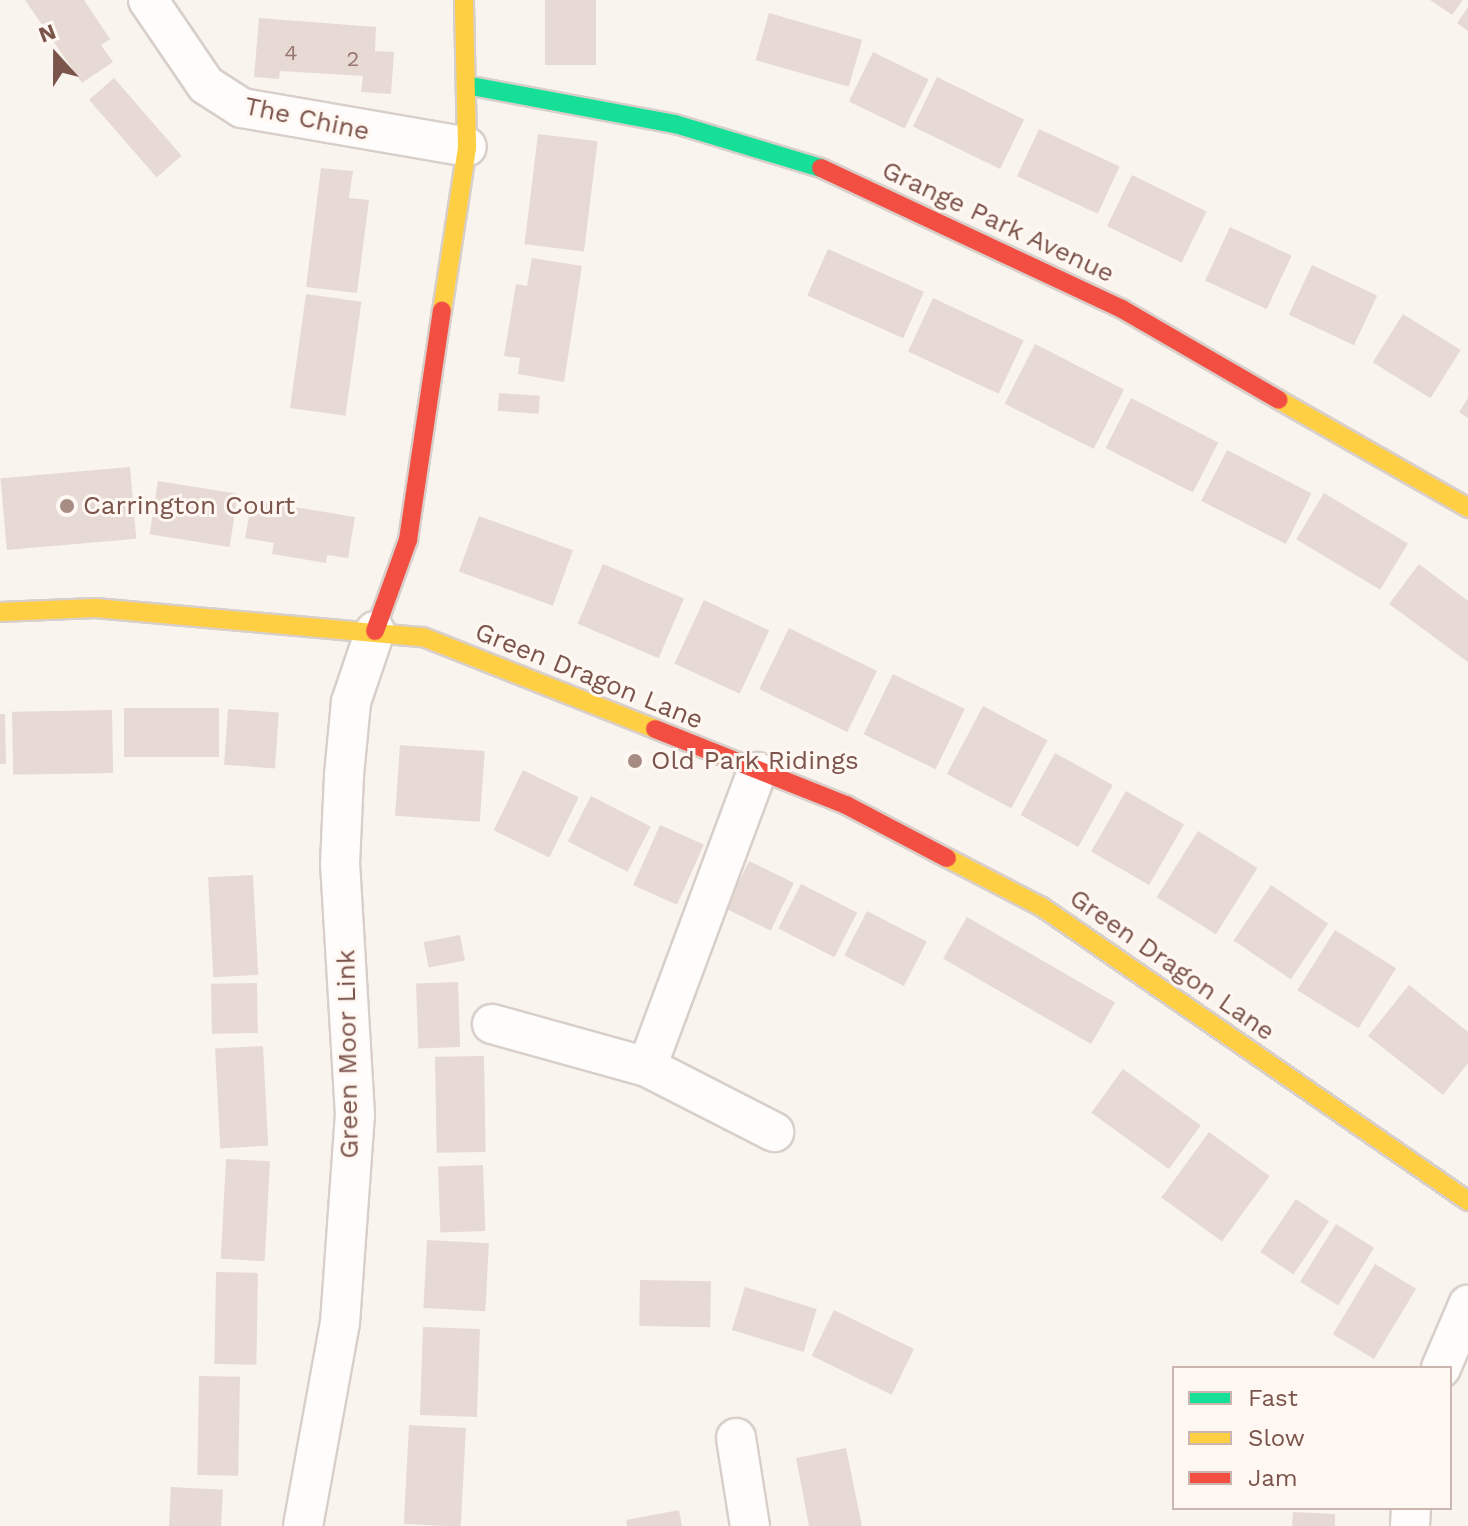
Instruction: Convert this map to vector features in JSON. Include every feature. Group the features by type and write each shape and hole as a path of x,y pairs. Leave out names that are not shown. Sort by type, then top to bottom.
{"street":[{"name":"The Chine","path":"148,0 206,85 242,108 467,147"},
{"path":"375,631 408,540 467,147 464,0"},
{"name":"Grange Park Avenue","path":"466,85 675,124 824,169 1122,309 1468,508"},
{"name":"Green Dragon Lane","path":"0,612 95,608 423,637 846,805 1042,907 1468,1201"},
{"name":"Green Moor Link","path":"303,1526 340,1323 355,1115 340,864 344,775 351,702 375,631"},
{"path":"647,1067 757,772"},
{"path":"492,1024 647,1067 774,1132"},
{"path":"1442,1366 1468,1305"},
{"path":"736,1438 750,1526"}],"building":[{"path":"25,0 84,0 110,39 101,45 113,62 82,83"},
{"path":"545,0 596,0 596,65 545,65"},
{"path":"1430,0 1463,0 1452,15"},
{"path":"1468,7 1468,31 1457,23"},
{"path":"769,13 862,40 849,87 755,60"},
{"path":"259,18 376,27 375,51 394,52 391,94 361,92 363,76 280,71 279,79 254,77"},
{"path":"873,52 929,79 905,129 849,101"},
{"path":"937,77 1024,120 1000,169 913,126"},
{"path":"114,78 182,156 157,177 89,100"},
{"path":"1039,129 1120,167 1098,214 1017,176"},
{"path":"538,134 598,141 584,251 524,244"},
{"path":"321,168 353,171 349,198 369,200 357,293 306,287"},
{"path":"1132,175 1207,211 1182,263 1107,226"},
{"path":"1230,227 1292,256 1267,309 1205,280"},
{"path":"828,249 924,292 903,338 807,296"},
{"path":"532,258 582,266 564,382 518,374 520,358 504,356 516,284 527,286"},
{"path":"1312,265 1377,295 1354,345 1289,315"},
{"path":"306,294 361,302 345,416 290,408"},
{"path":"933,298 1024,340 999,394 908,351"},
{"path":"1403,314 1461,350 1430,398 1373,362"},
{"path":"1035,344 1124,389 1094,449 1005,404"},
{"path":"499,393 540,396 539,414 498,411"},
{"path":"1131,398 1218,442 1193,492 1106,448"},
{"path":"1468,398 1468,418 1459,412"},
{"path":"1227,450 1312,493 1286,544 1201,501"},
{"name":"Carrington Court","path":"130,467 136,539 7,550 0,478"},
{"path":"158,481 238,494 230,547 150,534"},
{"path":"1324,493 1408,543 1380,590 1296,539"},
{"path":"252,500 355,517 348,558 327,555 326,563 272,554 274,543 245,538"},
{"path":"479,516 573,550 553,606 459,571"},
{"path":"603,564 684,598 659,658 578,624"},
{"path":"1419,564 1468,601 1468,662 1389,604"},
{"path":"704,600 769,630 740,694 674,663"},
{"path":"789,628 877,671 847,732 759,689"},
{"path":"893,674 965,709 936,769 864,734"},
{"path":"983,706 1047,740 1011,808 947,774"},
{"path":"124,708 219,708 219,757 124,757"},
{"path":"228,709 279,713 275,768 224,765"},
{"path":"112,710 113,773 13,775 12,712"},
{"path":"0,714 5,714 6,764 0,764"},
{"path":"400,745 485,751 480,822 395,816"},
{"path":"1055,753 1113,785 1078,847 1021,815"},
{"path":"523,770 579,797 549,857 494,830"},
{"path":"1126,791 1184,824 1149,885 1091,852"},
{"path":"591,796 651,826 628,872 568,841"},
{"path":"660,825 704,845 677,905 633,885"},
{"path":"1198,831 1257,868 1216,934 1157,897"},
{"path":"749,861 794,883 771,931 726,909"},
{"path":"253,875 258,975 213,977 208,877"},
{"path":"801,884 857,913 834,957 778,929"},
{"path":"1271,885 1328,924 1291,979 1234,941"},
{"path":"867,911 927,941 904,986 844,956"},
{"path":"967,917 1115,1002 1091,1044 943,959"},
{"path":"1335,930 1396,968 1358,1028 1297,990"},
{"path":"460,935 465,961 429,968 424,942"},
{"path":"458,982 460,1047 418,1048 416,983"},
{"path":"257,983 258,1033 212,1034 211,984"},
{"path":"1409,985 1468,1032 1468,1063 1443,1095 1368,1036"},
{"path":"263,1046 268,1146 220,1148 215,1049"},
{"path":"484,1056 486,1152 437,1153 435,1057"},
{"path":"1123,1069 1201,1125 1169,1169 1091,1113"},
{"path":"1209,1132 1270,1176 1222,1242 1161,1198"},
{"path":"226,1159 270,1161 265,1261 221,1259"},
{"path":"483,1165 485,1231 440,1233 438,1167"},
{"path":"1296,1199 1329,1221 1293,1274 1260,1252"},
{"path":"1336,1224 1374,1248 1338,1306 1300,1282"},
{"path":"427,1240 489,1243 485,1311 423,1308"},
{"path":"1375,1264 1416,1289 1374,1359 1333,1334"},
{"path":"216,1272 258,1273 256,1365 214,1364"},
{"path":"640,1280 711,1281 710,1327 639,1326"},
{"path":"745,1287 817,1309 804,1352 732,1330"},
{"path":"834,1310 914,1349 892,1395 812,1356"},
{"path":"423,1327 480,1329 477,1417 420,1415"},
{"path":"199,1376 240,1377 238,1476 197,1475"},
{"path":"409,1425 466,1428 461,1526 404,1524"},
{"path":"846,1448 862,1526 809,1526 796,1458"},
{"path":"171,1487 223,1490 221,1526 169,1526"},
{"path":"679,1510 682,1526 627,1526 626,1520"},
{"path":"1293,1512 1335,1514 1335,1526 1292,1526"}],"traffic: fast":[{"path":"466,85 675,124 821,168"}],"traffic: slow":[{"path":"442,311 467,147 464,0"},
{"path":"1279,400 1468,508"},
{"path":"0,612 95,608 423,637 655,729"},
{"path":"947,858 1042,907 1468,1201"}],"traffic: jam":[{"path":"821,168 1122,309 1279,400"},
{"path":"375,631 408,540 442,311"},
{"path":"655,729 846,805 947,858"}],"place":[{"name":"Carrington Court","path":"67,506"},
{"name":"Old Park Ridings","path":"635,761"}]}
